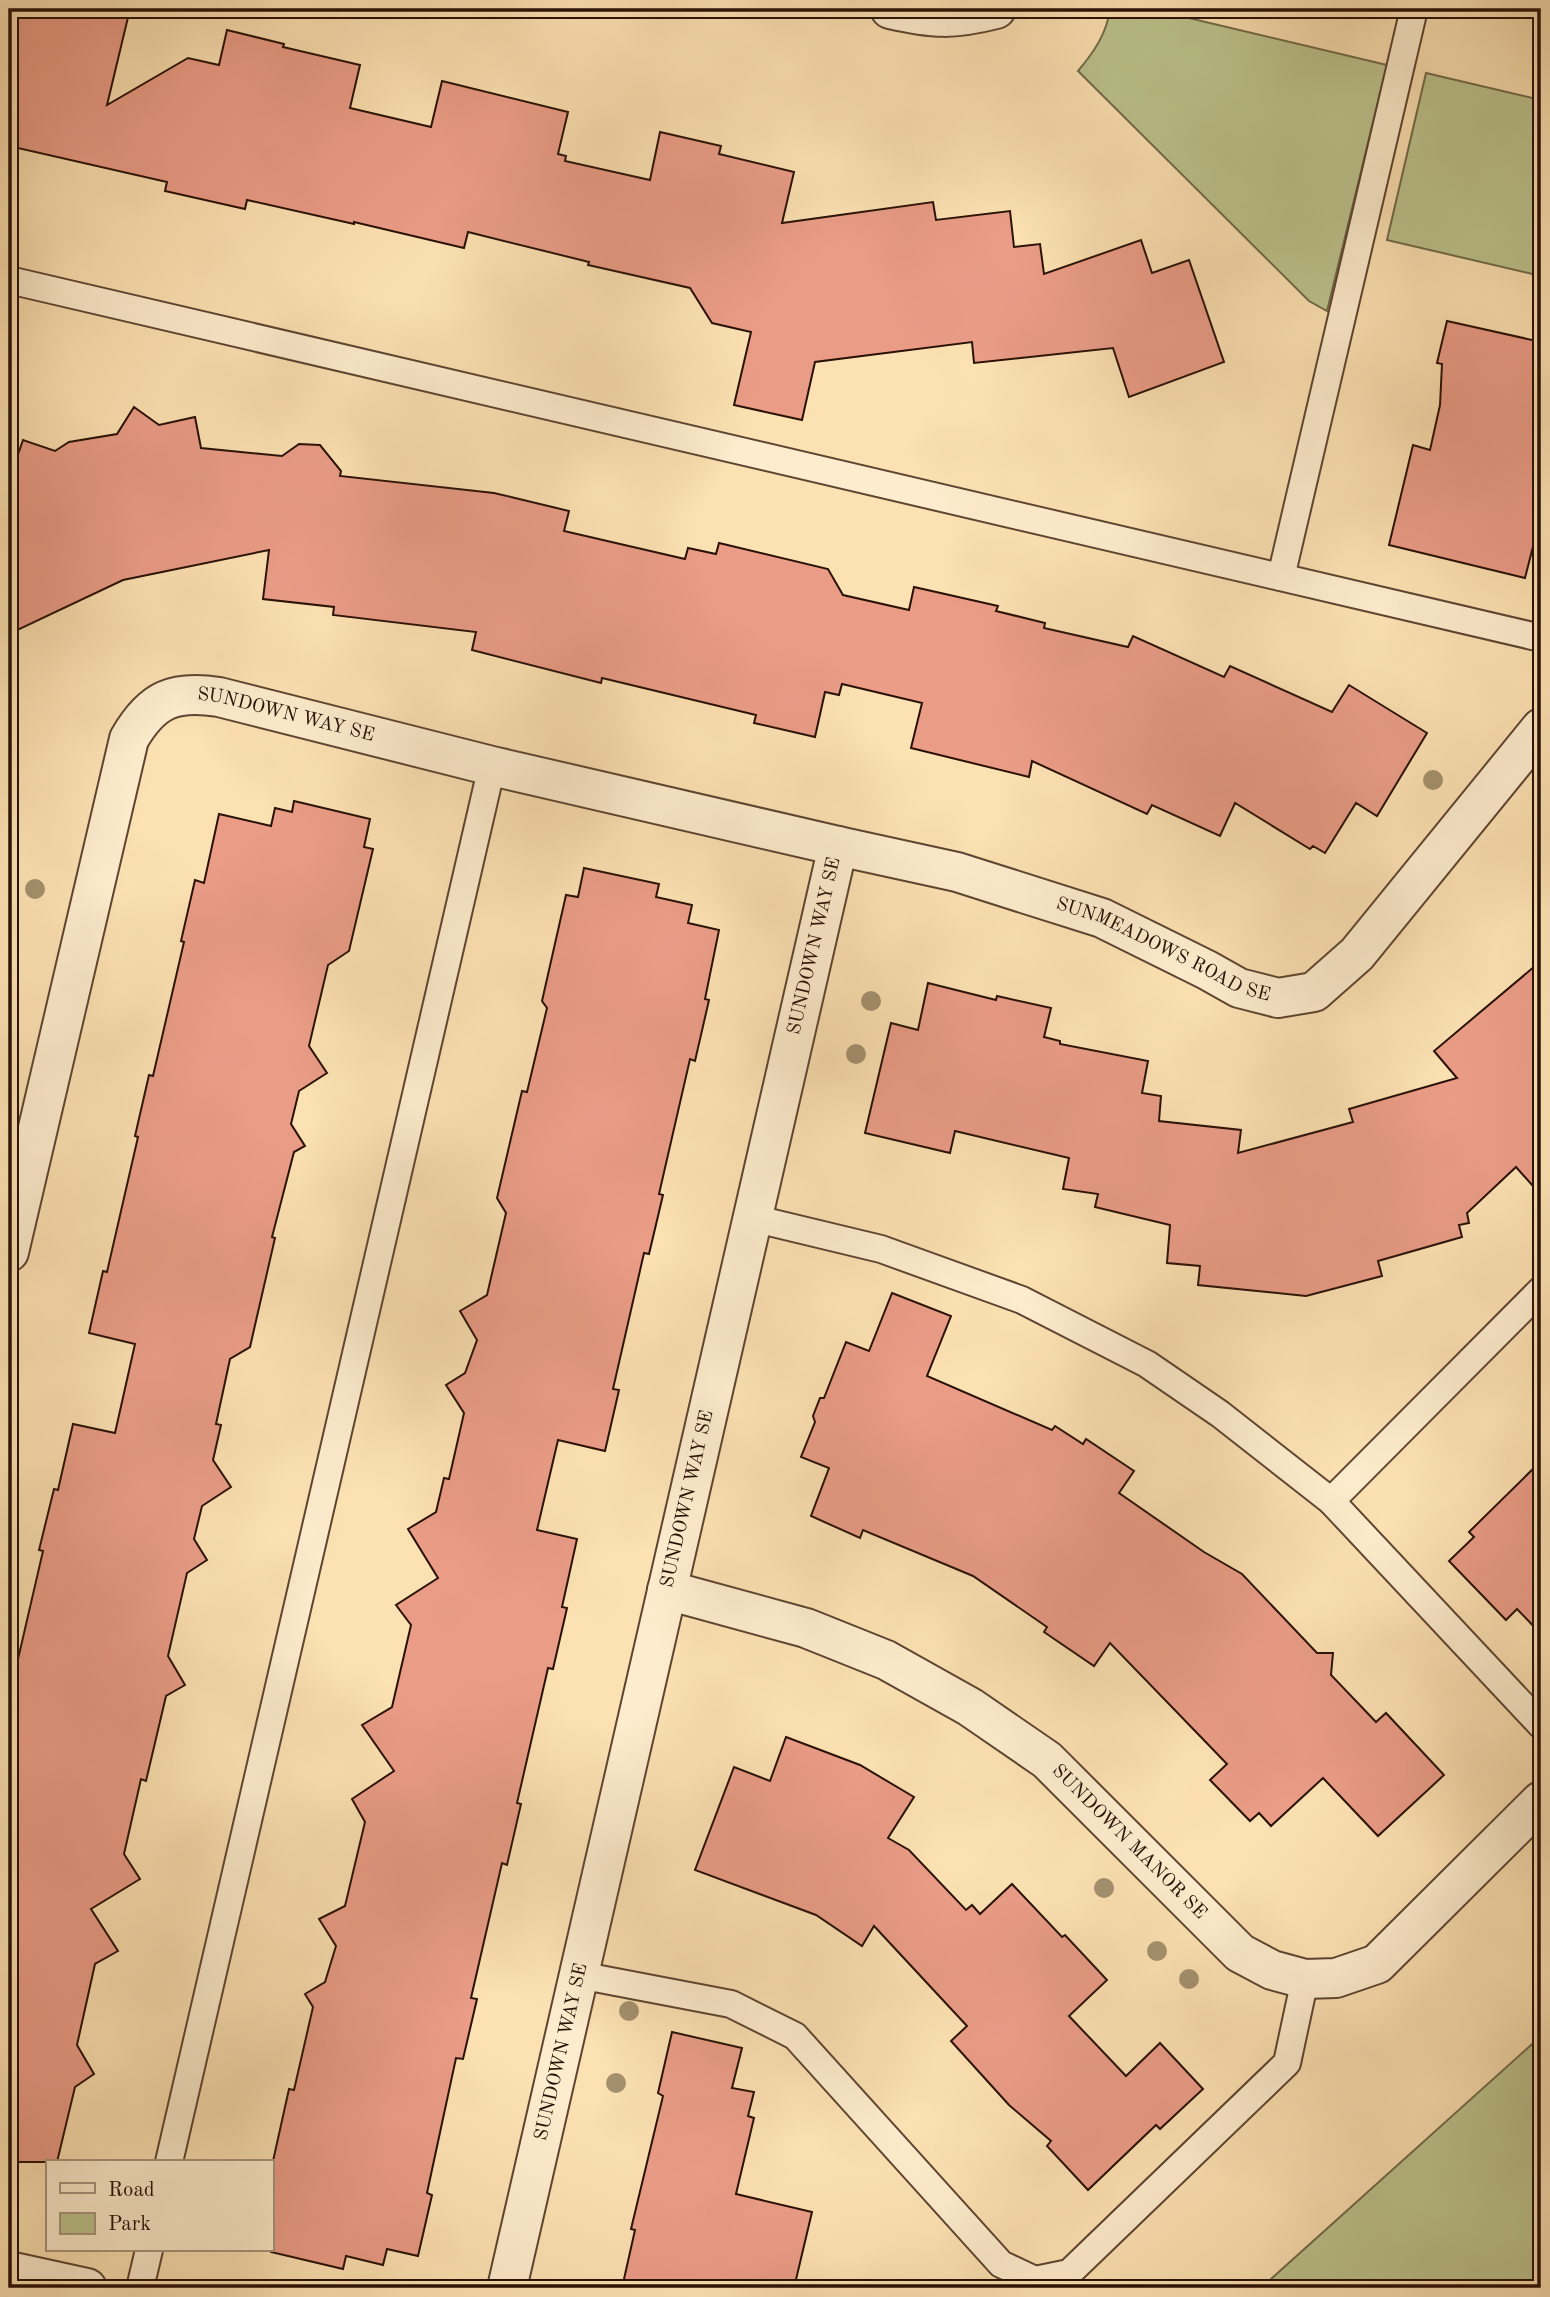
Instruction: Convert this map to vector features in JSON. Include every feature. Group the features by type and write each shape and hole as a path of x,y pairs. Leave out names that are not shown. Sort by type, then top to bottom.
{"street":[{"path":"890,9 937,19 996,9"},
{"name":"SUNDOWN WAY SE","path":"9,1252 129,739 140,721 169,697 194,693 232,700 492,766 838,846 507,2288"},
{"name":"SUNMEADOWS ROAD SE","path":"838,846 957,872 1102,918 1238,988 1278,998 1314,992 1357,954 1541,728"},
{"name":"SUNDOWN MANOR SE","path":"667,1590 806,1628 886,1660 970,1707 1047,1760 1240,1953 1272,1970 1305,1979 1336,1978 1377,1964 1541,1801"},
{"path":"9,2272 87,2288"}],"lane":[{"path":"1281,577 1414,9"},
{"path":"9,281 1541,638"},
{"path":"169,2160 492,766"},
{"path":"752,1219 881,1249 1022,1300 1147,1364 1220,1414 1331,1502 1541,1725"},
{"path":"1331,1502 1541,1290"},
{"path":"579,1975 731,2004 795,2036 1001,2264 1035,2280 1069,2273 1287,2063 1305,1979"},
{"path":"140,2288 149,2252"}],"green space":[{"path":"1110,9 1151,9 1387,65 1327,311 1309,301 1078,71 1099,42"},
{"path":"1426,73 1541,100 1541,276 1387,240"},
{"path":"1541,2036 1541,2288 1261,2288"}],"building":[{"path":"9,9 130,9 107,105 188,58 219,65 227,30 284,44 283,47 360,65 350,108 431,127 442,81 568,112 558,154 566,156 565,161 650,180 660,132 721,146 719,154 794,172 782,223 933,202 936,220 1010,211 1014,247 1040,244 1044,274 1141,240 1152,273 1189,260 1224,362 1129,397 1113,348 974,363 972,342 815,362 802,420 734,405 751,332 712,323 690,288 588,265 589,262 468,232 464,248 247,200 245,209 165,191 167,182 9,146"},
{"path":"1447,321 1541,342 1541,515 1525,578 1389,545 1413,445 1430,450 1440,405 1442,364 1437,363"},
{"path":"134,407 159,425 195,417 201,448 282,456 299,444 320,445 341,471 340,476 494,493 515,498 569,511 564,531 685,559 688,548 716,554 719,543 828,569 843,595 909,610 914,587 998,606 996,611 1045,623 1044,628 1128,647 1133,636 1224,677 1230,666 1332,712 1349,685 1427,733 1377,816 1356,803 1325,853 1313,846 1310,849 1235,803 1220,836 1152,805 1147,814 1032,761 1029,777 911,748 922,703 842,684 839,695 825,692 815,737 754,723 756,715 602,678 601,683 472,650 476,632 333,615 334,607 263,599 269,550 123,580 9,634 9,480 23,440 55,451 69,442 117,434"},
{"path":"294,801 370,819 364,847 373,849 349,951 328,965 309,1046 327,1073 299,1091 291,1124 305,1146 294,1152 272,1237 275,1238 250,1347 230,1359 216,1424 221,1425 213,1460 231,1487 202,1506 194,1539 207,1560 187,1573 168,1656 185,1685 166,1696 146,1781 141,1779 124,1854 140,1879 91,1909 118,1951 95,1964 77,2045 94,2074 75,2087 57,2160 9,2162 9,1698 43,1551 39,1550 54,1489 58,1490 73,1424 115,1433 135,1344 89,1333 103,1271 107,1272 138,1137 135,1136 149,1075 153,1076 184,942 181,941 195,880 204,883 219,814 271,826 275,808 292,812"},
{"path":"584,868 659,884 656,897 692,905 688,923 719,930 705,999 709,1000 695,1061 690,1059 659,1194 663,1195 649,1254 644,1253 613,1389 619,1390 605,1451 558,1440 537,1530 577,1539 562,1607 567,1608 553,1669 548,1668 517,1803 521,1804 507,1865 502,1863 471,1998 477,1999 463,2059 456,2058 427,2193 432,2195 418,2256 387,2249 383,2265 346,2256 343,2269 271,2252 273,2161 289,2089 294,2090 313,2007 305,1994 325,1982 336,1946 319,1919 345,1906 365,1822 352,1799 394,1771 362,1725 392,1707 411,1625 396,1605 438,1578 408,1529 436,1512 444,1478 449,1479 464,1413 446,1385 465,1373 477,1340 460,1311 487,1295 506,1213 497,1198 522,1091 527,1092 547,1008 542,1001 566,895 578,897"},
{"path":"1541,961 1541,1195 1516,1167 1467,1213 1469,1223 1459,1225 1462,1237 1378,1261 1382,1276 1306,1296 1198,1285 1200,1266 1167,1263 1170,1225 1095,1207 1098,1194 1063,1189 1069,1158 955,1131 950,1153 865,1133 891,1023 918,1030 928,983 996,1000 997,996 1051,1008 1044,1037 1060,1041 1060,1044 1148,1061 1142,1093 1161,1096 1159,1121 1241,1130 1238,1153 1353,1122 1349,1109 1457,1078 1434,1051"},
{"path":"892,1293 951,1316 927,1376 1052,1430 1055,1426 1083,1444 1086,1439 1134,1471 1119,1493 1204,1552 1242,1574 1317,1653 1333,1653 1331,1675 1376,1722 1386,1713 1444,1775 1378,1836 1323,1778 1271,1826 1259,1813 1250,1821 1210,1780 1227,1764 1110,1643 1094,1666 1044,1632 1047,1627 973,1576 863,1530 860,1538 811,1516 829,1468 801,1457 815,1422 813,1416 820,1398 824,1398 846,1342 869,1351"},
{"path":"1541,1461 1541,1634 1517,1609 1506,1620 1449,1561 1474,1537 1469,1532"},
{"path":"786,1737 860,1765 914,1797 888,1838 909,1850 966,1910 972,1905 980,1914 1012,1884 1062,1937 1065,1935 1107,1980 1069,2016 1126,2076 1160,2043 1203,2089 1160,2129 1156,2125 1088,2190 1047,2146 1051,2141 1009,2105 951,2041 967,2026 874,1926 862,1946 816,1915 695,1870 734,1767 770,1781"},
{"path":"672,2032 742,2048 732,2088 754,2092 748,2116 754,2118 736,2194 812,2212 794,2288 622,2288 635,2230 631,2229 663,2096 658,2093"}]}
